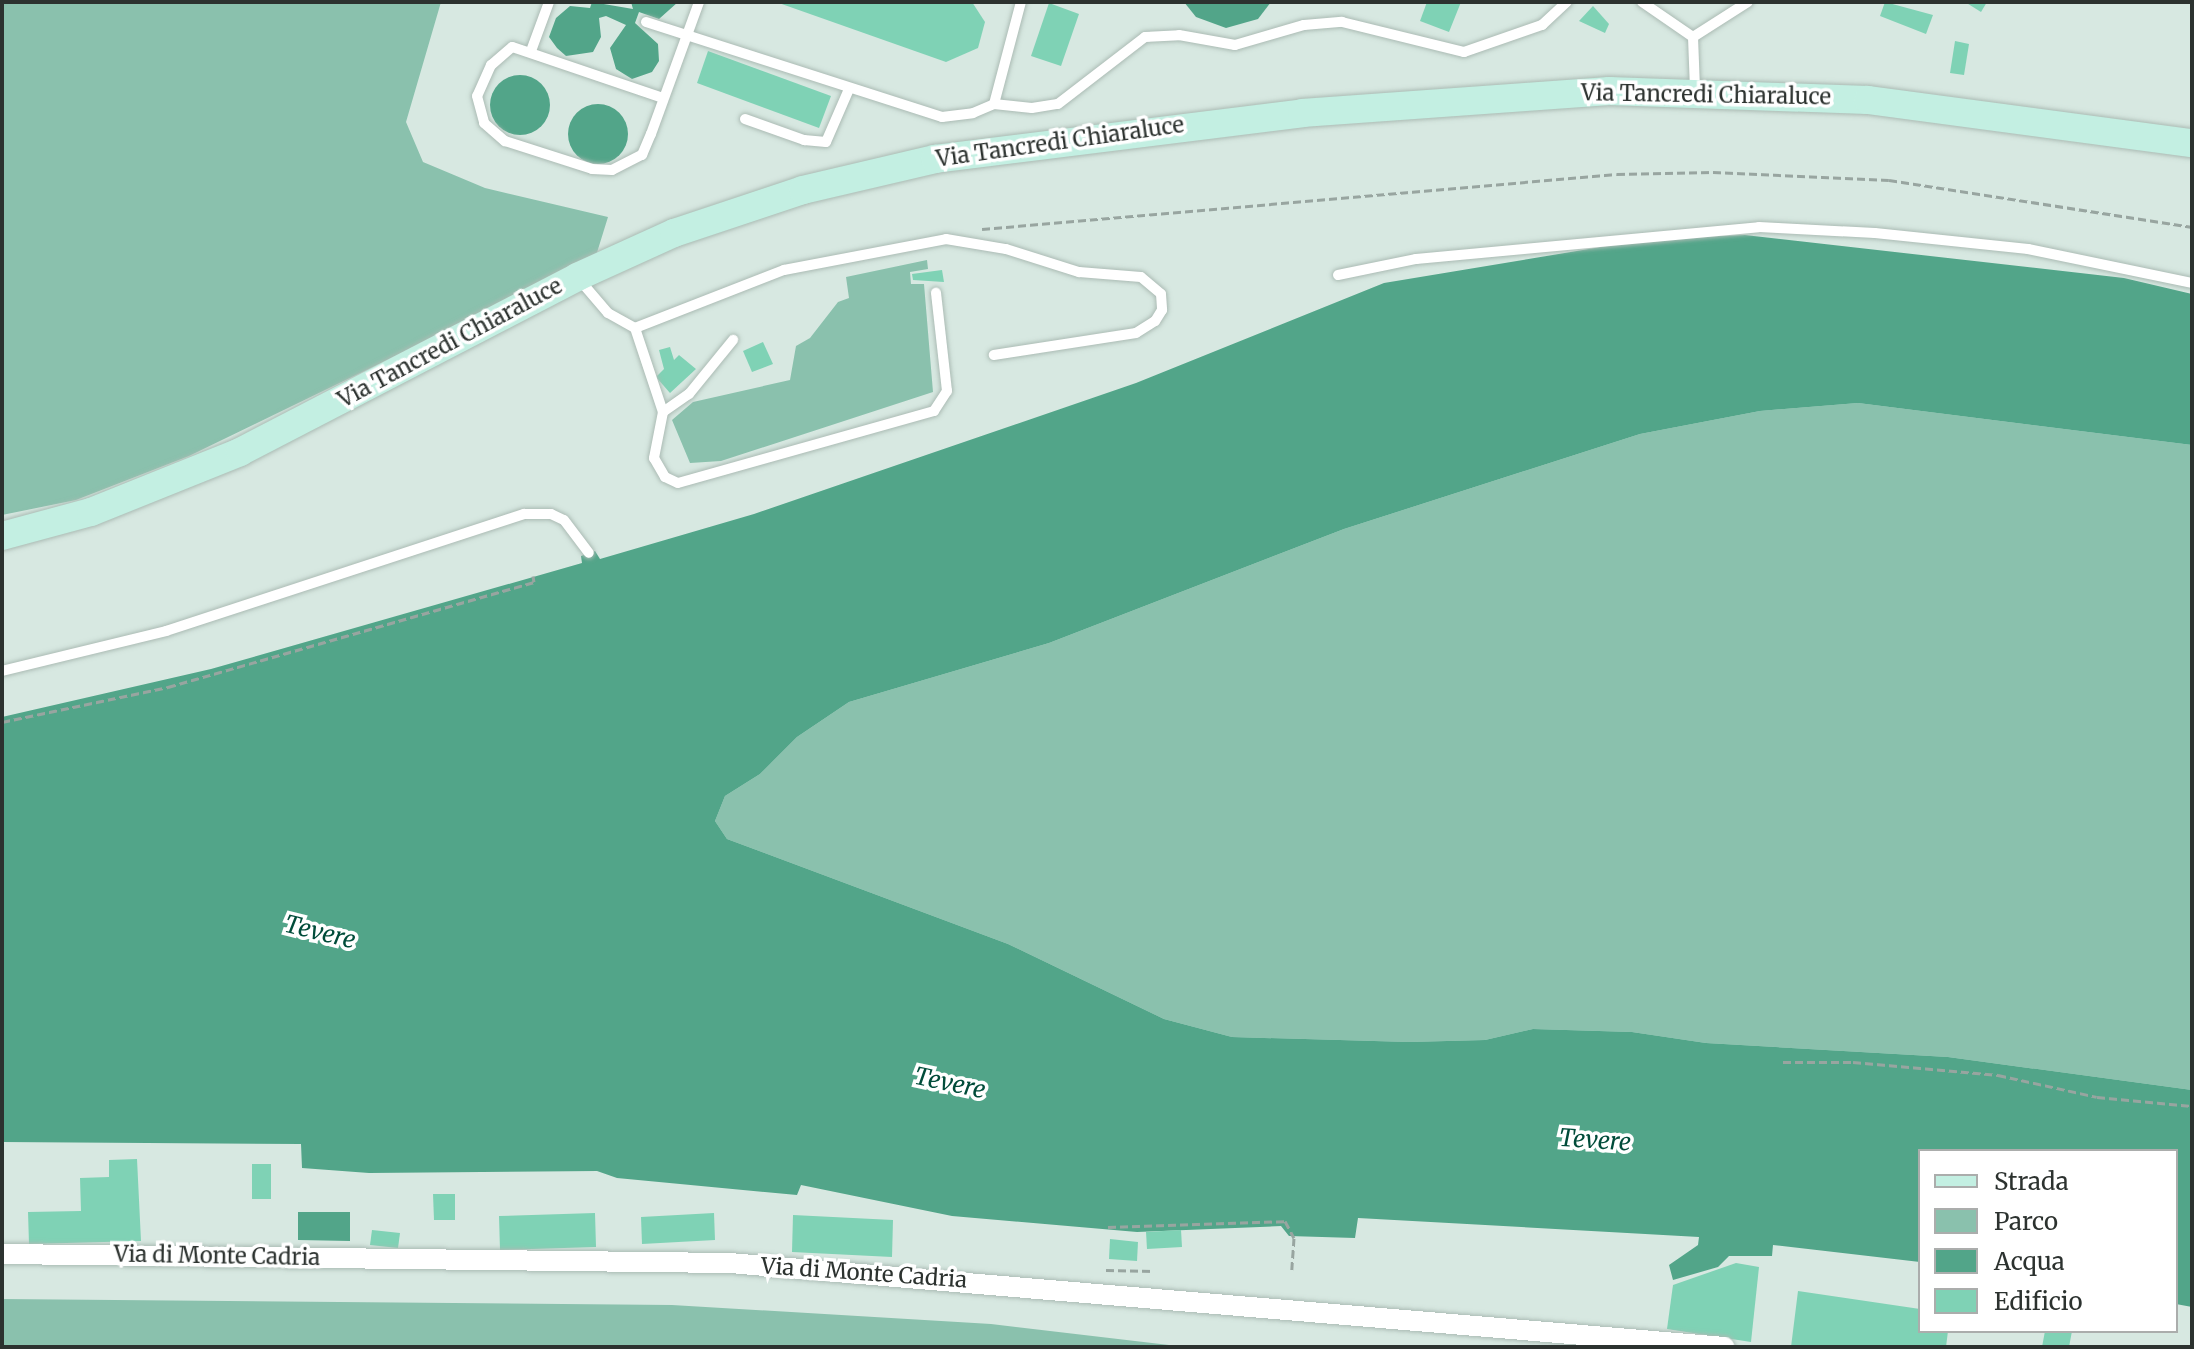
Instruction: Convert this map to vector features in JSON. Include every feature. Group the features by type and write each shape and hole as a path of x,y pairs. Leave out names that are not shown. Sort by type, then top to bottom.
{"street":[{"name":"Via Tancredi Chiaraluce","path":"2,536 91,512 240,452 577,277 674,233 766,201 966,153 1103,134 1474,97 1695,90 1926,106 2192,143"},
{"name":"Via di Monte Cadria","path":"2,1254 730,1263 1724,1347"}],"lane":[{"path":"531,51 549,2"},
{"path":"663,98 531,51 504,51 483,78 477,96 484,123 505,141 592,169 612,170 642,155 699,2"},
{"path":"994,104 1021,2"},
{"path":"646,22 687,33 933,117 973,113 994,104 1032,108 1058,104 1145,37 1179,35 1235,45 1304,25 1342,22 1464,52 1542,25 1567,2"},
{"path":"1642,2 1693,37"},
{"path":"1693,37 1748,2"},
{"path":"1693,37 1695,90"},
{"path":"745,119 804,140 826,142 849,89"},
{"path":"1338,275 1416,259 1759,227 1875,233 2028,249 2192,283"},
{"path":"635,328 784,270 946,239 1006,249 1079,272 1141,277 1161,294 1162,310 1155,321 1136,333 994,355"},
{"path":"577,277 608,313 635,328 663,412 654,458 665,477 678,483 934,411 947,391 936,293"},
{"path":"663,412 689,394 733,340"},
{"path":"2,671 166,631 524,514 551,514 564,520 589,553"}],"path":[{"path":"946,239 977,229 1617,174 1713,172 1889,180 2192,227"},
{"path":"2,722 135,694 534,582 533,576"},
{"path":"431,605 433,611"},
{"path":"340,632 342,637"},
{"path":"134,687 135,694"},
{"path":"1783,1062 1853,1062 1998,1075 2104,1098 2192,1106"},
{"path":"1108,1227 1285,1221 1294,1238 1292,1270"},
{"path":"1106,1270 1154,1271"}],"green space":[{"path":"2,2 441,2 406,122 423,162 485,188 608,217 595,259 189,456 76,500 2,515"},
{"path":"927,260 928,269 910,272 911,284 924,284 933,392 721,461 690,463 672,420 693,402 790,380 796,346 810,338 838,302 849,298 846,277"},
{"path":"1858,403 2192,445 2192,1090 1948,1057 1706,1043 1632,1032 1533,1029 1485,1040 1409,1042 1232,1037 1164,1019 1008,944 727,839 715,821 725,796 760,774 797,737 849,702 1049,643 1344,529 1640,434 1760,411"},
{"path":"2,1299 672,1305 991,1324 1186,1347 2,1347"}],"water":[{"path":"592,2 633,9 631,2 678,2 659,19 639,12 635,23 658,44 659,61 652,72 632,79 616,69 610,48 626,25 606,16 599,18 601,37 593,52 566,56 557,48 549,37 556,18 570,6 590,8"},
{"path":"1184,2 1271,2 1258,19 1226,28 1196,17"},
{"path":"520,75 532,77 541,84 548,93 548,117 541,126 532,133 520,135 508,133 499,126 492,117 490,105 492,93 499,84 508,77"},
{"path":"598,104 610,106 619,113 626,122 626,146 619,155 610,162 598,164 586,162 577,155 570,146 568,134 570,122 577,113 586,106"},
{"name":"Tevere","path":"1745,235 2124,278 2192,294 2192,445 1858,403 1760,411 1640,434 1344,529 1049,643 849,702 797,737 760,774 725,796 715,821 727,839 1008,944 1164,1019 1232,1037 1409,1042 1485,1040 1533,1029 1632,1032 1706,1043 1948,1057 2192,1090 2192,1307 2178,1304 2178,1149 1918,1149 1918,1262 1773,1245 1772,1256 1729,1256 1718,1267 1673,1280 1669,1265 1698,1245 1699,1237 1358,1218 1355,1238 1289,1236 1281,1226 1137,1232 952,1216 801,1185 797,1195 617,1178 597,1171 369,1173 302,1168 301,1144 2,1142 2,717 211,669 582,563 581,556 595,551 600,559 754,514 1136,383 1384,283 1649,239"},
{"path":"298,1212 350,1212 350,1241 298,1240"}],"building":[{"path":"776,2 972,2 985,22 978,48 946,62"},
{"path":"1427,2 1461,2 1449,32 1420,21"},
{"path":"1885,2 1933,15 1926,34 1880,16"},
{"path":"1965,2 1987,2 1981,12"},
{"path":"1049,3 1079,14 1061,66 1031,56"},
{"path":"1593,6 1609,24 1605,33 1579,21"},
{"path":"1955,41 1969,44 1964,75 1950,73"},
{"path":"708,51 831,96 819,128 697,83"},
{"path":"942,270 944,282 913,280 912,274"},
{"path":"763,342 773,364 752,372 743,351"},
{"path":"670,347 674,360 679,355 696,369 670,393 656,377 664,369 659,350"},
{"path":"137,1159 141,1241 29,1244 28,1212 81,1211 80,1178 109,1177 109,1160"},
{"path":"252,1164 271,1164 271,1199 252,1199"},
{"path":"433,1194 455,1194 455,1220 434,1220"},
{"path":"595,1213 596,1247 500,1250 499,1216"},
{"path":"714,1213 715,1240 642,1244 641,1217"},
{"path":"793,1215 893,1220 892,1257 792,1252"},
{"path":"372,1230 400,1233 398,1248 370,1245"},
{"path":"1181,1230 1182,1247 1147,1249 1146,1232"},
{"path":"1110,1239 1138,1242 1137,1261 1109,1259"},
{"path":"1736,1263 1759,1267 1751,1342 1667,1329 1673,1285"},
{"path":"1798,1291 1918,1309 1918,1333 1948,1333 1946,1347 1791,1347"},
{"path":"2045,1333 2072,1333 2069,1347 2042,1347"}]}
